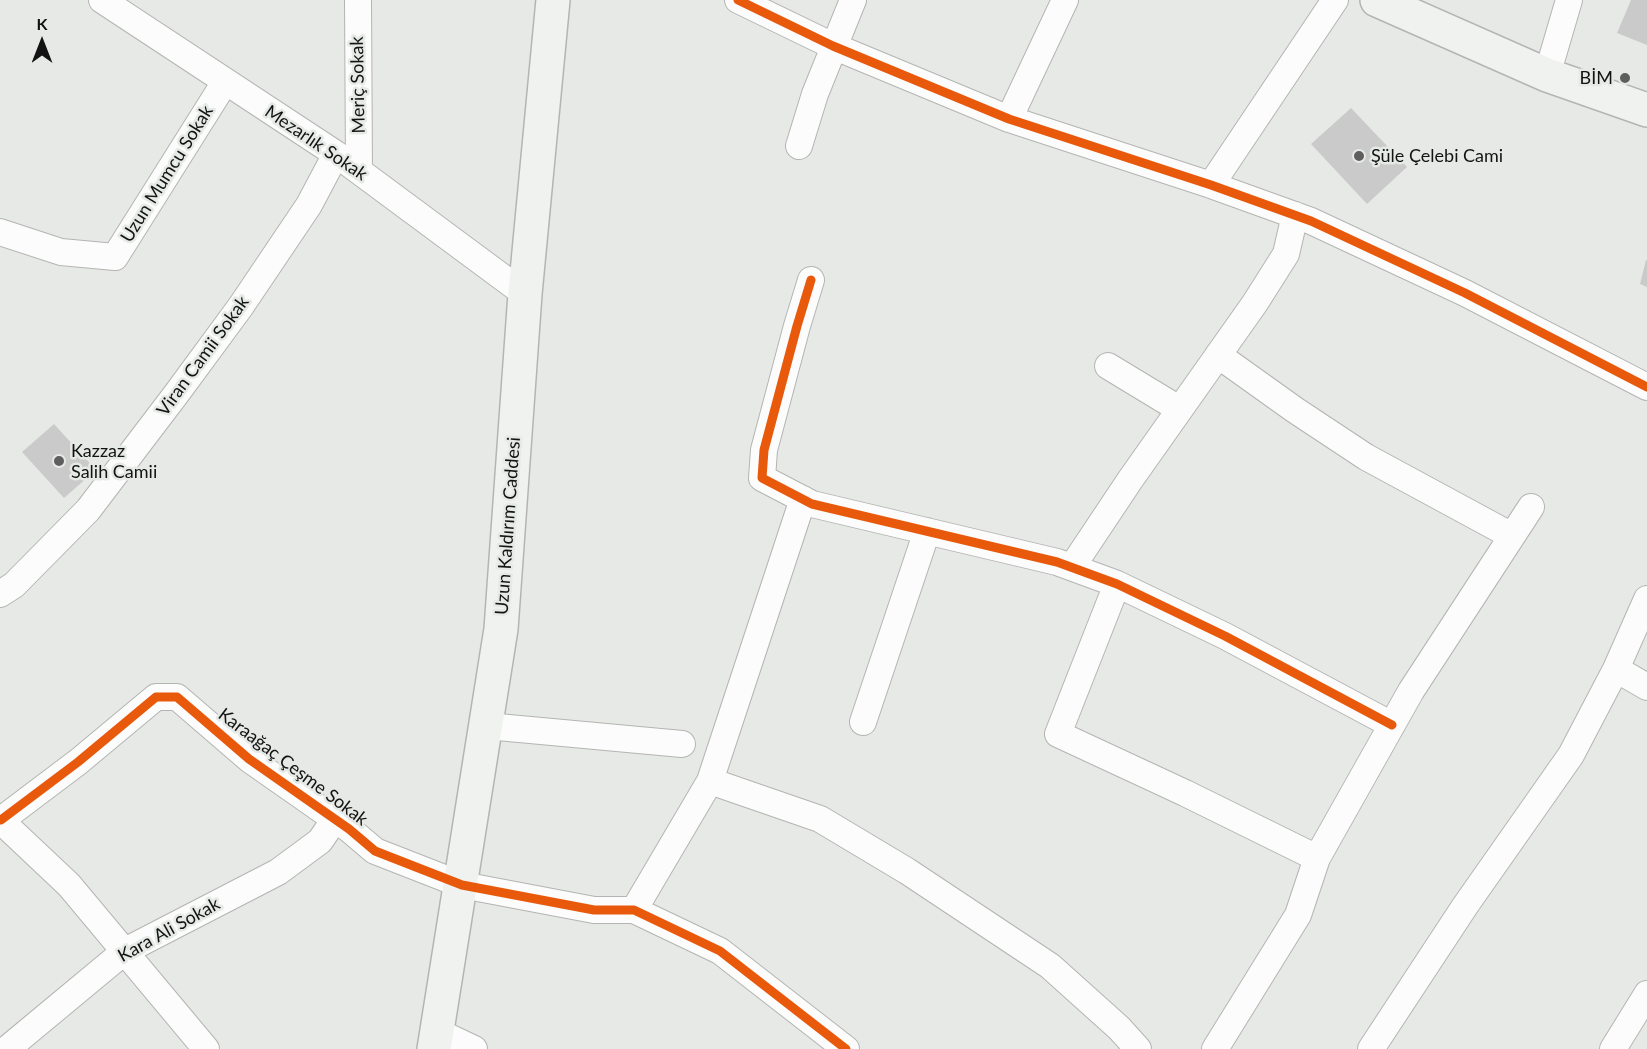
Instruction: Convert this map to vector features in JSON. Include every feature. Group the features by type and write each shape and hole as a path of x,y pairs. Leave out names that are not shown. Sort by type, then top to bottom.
{"main road":[{"name":"Uzun Kaldırım Caddesi","path":"435,1040 462,885 501,629 525,294 553,0"},
{"path":"1377,0 1547,75 1647,110"}],"street":[{"name":"Mezarlık Sokak","path":"102,0 336,154 525,294"},
{"name":"Meriç Sokak","path":"358,0 359,170"},
{"path":"738,0 833,46 1009,119 1295,215 1465,293 1647,387"},
{"path":"799,146 814,94 853,0"},
{"path":"1009,119 1065,0"},
{"path":"1211,185 1335,0"},
{"path":"1547,75 1569,0"},
{"name":"Uzun Mumcu Sokak","path":"0,232 61,252 115,257 225,82"},
{"name":"Viran Camii Sokak","path":"0,594 14,585 88,510 241,306 309,205 336,154"},
{"path":"1072,567 1179,409 1255,303 1286,254 1295,215"},
{"path":"811,280 764,450 762,478 812,504 1057,562 1117,584 1225,636 1392,725"},
{"path":"1218,355 1366,457 1512,536"},
{"path":"1108,366 1179,409"},
{"path":"803,499 710,781 634,910 720,951 846,1049"},
{"path":"1215,1049 1298,915 1317,858 1411,691 1531,507"},
{"path":"863,722 927,531"},
{"path":"1117,584 1058,734 1317,858"},
{"path":"1371,1049 1465,906 1571,755 1616,669 1647,599"},
{"path":"1616,669 1647,687"},
{"name":"Karaağaç Çeşme Sokak","path":"0,820 78,762 156,697 177,697 249,759 335,819 375,851 462,885 594,910 634,910"},
{"path":"487,726 682,744"},
{"path":"710,781 820,819 907,871 1050,966 1119,1028 1138,1049"},
{"name":"Kara Ali Sokak","path":"7,1049 125,951 278,872 320,841 335,819"},
{"path":"0,820 69,885 206,1049"},
{"path":"1613,1049 1647,994"},
{"path":"435,1040 474,1049"}],"building":[{"path":"1631,0 1647,0 1647,45 1617,33"},
{"name":"Şüle Çelebi Cami","path":"1351,108 1407,167 1367,204 1311,144"},
{"path":"1647,260 1647,287 1640,284"},
{"name":"Kazzaz Salih Camii","path":"54,424 96,470 64,498 22,452"}],"cycle path":[{"path":"738,0 833,46 1009,119 1211,185 1311,221 1465,293 1647,387"},
{"path":"811,280 764,450 762,478 812,504 1057,562 1117,584 1225,636 1392,725"},
{"path":"1,820 78,762 156,697 177,697 249,759 349,829 375,851 462,885 594,910 634,910 720,951 846,1049"}],"place":[{"name":"BİM","path":"1625,78"},
{"name":"Şüle Çelebi Cami","path":"1359,156"},
{"name":"Kazzaz Salih Camii","path":"59,461"}]}
